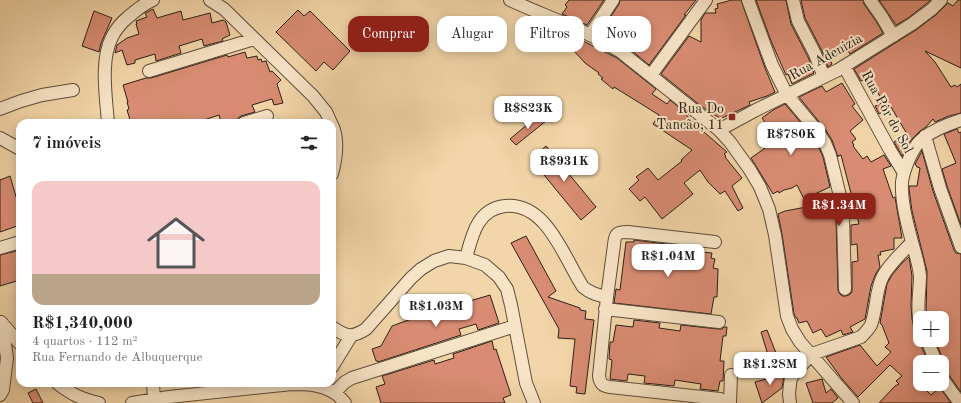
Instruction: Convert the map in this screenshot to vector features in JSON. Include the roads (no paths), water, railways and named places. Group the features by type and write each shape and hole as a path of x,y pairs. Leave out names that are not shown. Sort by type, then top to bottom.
{"street":[{"path":"108,119 104,71 106,53 112,37 120,24 134,12 153,0"},
{"path":"210,0 224,9 313,96 326,112 330,119"},
{"path":"510,0 590,35 621,52 719,130 730,142 760,187 769,209 775,235 787,316 792,329 800,342 853,403"},
{"path":"590,35 613,0"},
{"path":"651,75 706,0"},
{"path":"748,0 772,64 787,95 819,133 830,155 839,192 843,217 845,289"},
{"path":"793,0 798,21 815,54 824,77"},
{"path":"870,0 893,36"},
{"name":"Rua Adenizia","path":"719,130 750,112 844,66 922,17 941,0"},
{"path":"149,71 254,39"},
{"name":"Rua Pôr do Sol","path":"844,66 904,173"},
{"path":"0,109 42,94 73,90"},
{"path":"257,119 266,116"},
{"path":"918,311 920,275 918,261 903,202 902,182 904,173 915,148 925,136 937,129 961,120"},
{"path":"925,136 942,194 961,247"},
{"path":"0,138 16,147"},
{"path":"466,258 474,229 484,216 492,210 501,207 514,206 524,208 542,221 555,237 583,287 593,294 607,297"},
{"path":"716,242 628,232 619,232 617,234 615,238 607,297 599,381 603,385 610,387 720,399 727,403"},
{"path":"790,403 789,394 791,378 812,354 860,337 867,331 873,316 883,275 912,242"},
{"path":"0,248 16,243"},
{"path":"336,329 350,336 358,334 366,329 411,278 421,269 434,261 449,256 466,258 485,265 499,277 506,289 512,305 526,383 534,403"},
{"path":"606,309 719,322"},
{"path":"1,322 16,339"},
{"path":"0,395 3,390 7,358 1,322"},
{"path":"334,392 352,378 515,326"},
{"path":"336,360 350,336"},
{"path":"730,403 731,375"},
{"path":"62,387 69,393 88,401 99,403"},
{"path":"155,387 161,400"},
{"path":"132,403 267,387"},
{"path":"325,387 334,392 345,403"},
{"path":"949,388 960,403"}],"place":[{"name":"Rua Do Tancão, 11","path":"732,117"}]}
